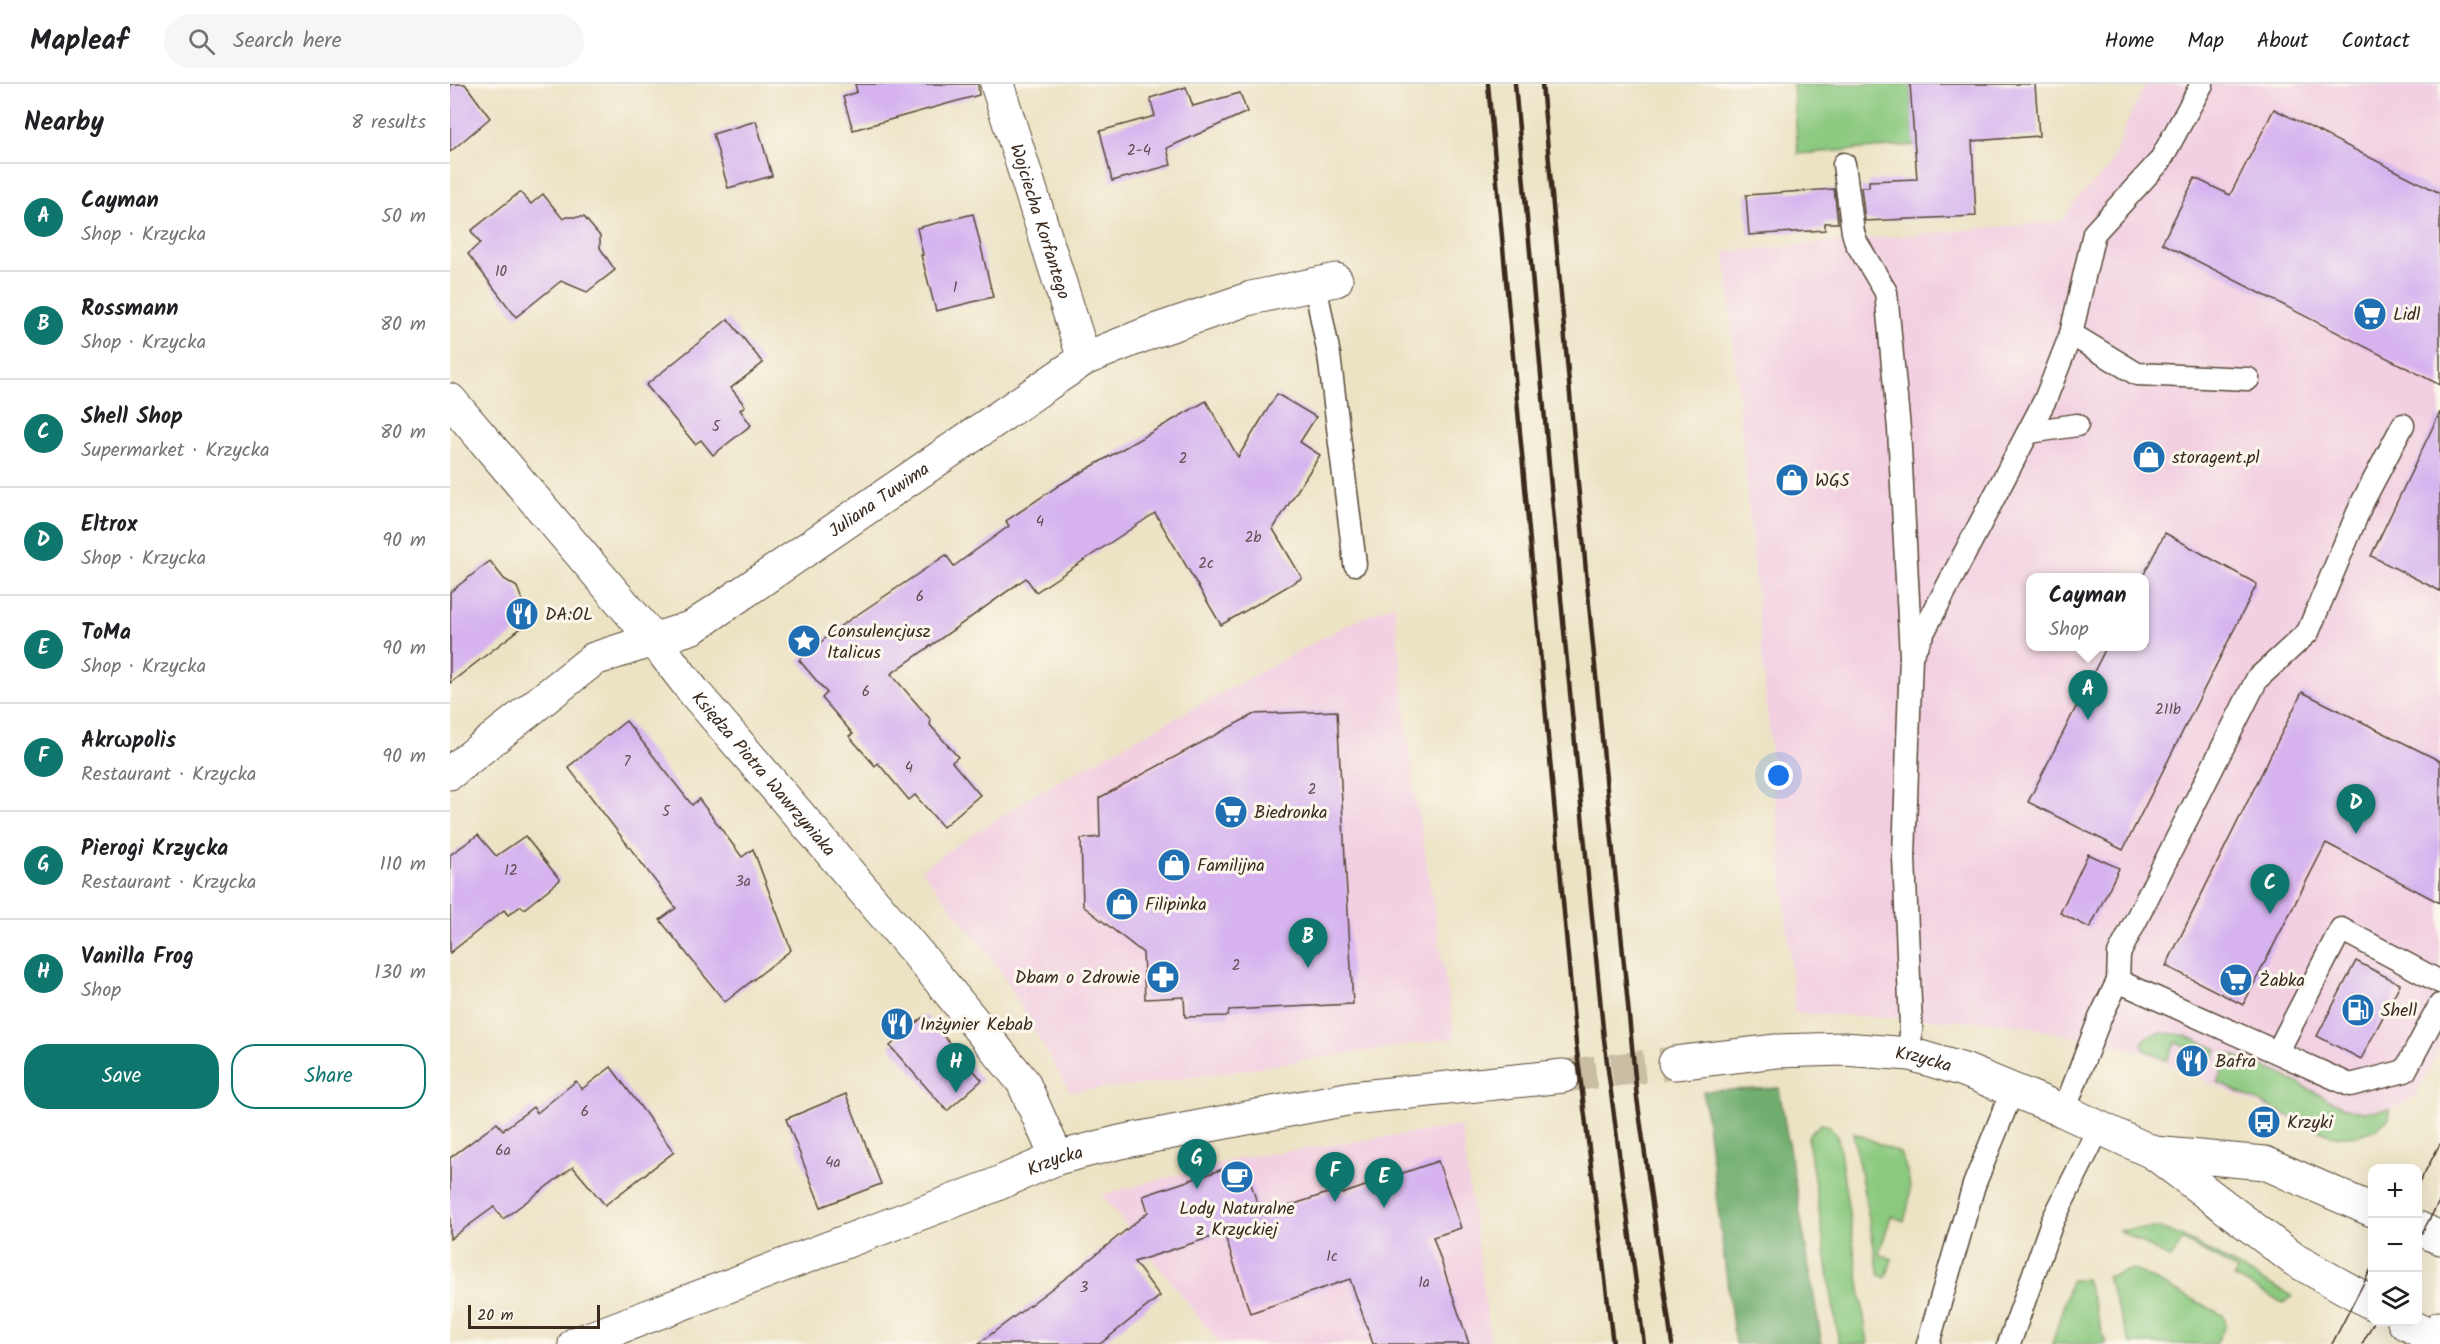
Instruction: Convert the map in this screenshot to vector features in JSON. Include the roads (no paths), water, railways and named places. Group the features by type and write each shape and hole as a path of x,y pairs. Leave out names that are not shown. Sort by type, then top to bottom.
{"street":[{"name":"Wojciecha Korfantego","path":"997,84 1084,359"},
{"name":"Juliana Tuwima","path":"450,773 594,659 693,627 1084,359 1154,331 1251,298 1325,282"},
{"name":"Księdza Piotra Wawrzyniaka","path":"450,400 653,639 694,692 923,960 1023,1082 1057,1158"},
{"name":"Krzycka","path":"1675,1063 1789,1051 1844,1049 1910,1054 1964,1070 2064,1111 2154,1153 2295,1260 2368,1300"},
{"name":"Krzycka","path":"575,1344 990,1187 1057,1158 1120,1142 1352,1098 1563,1076"},
{"name":"Krzycka","path":"2154,1153 2265,1163 2368,1208"},
{"path":"2422,1230 2440,1238"},
{"path":"2412,1326 2437,1338"}],"lane":[{"path":"1911,656 2029,432 2071,334 2094,233 2160,161 2202,84"},
{"path":"1844,164 1853,232 1886,292 1899,429 1911,656 1904,857 1911,1026 1910,1054"},
{"path":"1325,282 1329,355 1355,564"},
{"path":"2071,334 2137,374 2248,379"},
{"path":"2029,432 2077,425"},
{"path":"2064,1111 2100,1018 2118,981 2119,954 2257,679 2308,632 2362,503 2403,425"},
{"path":"2278,1051 2341,930 2440,982"},
{"path":"2118,981 2350,1085 2405,1071 2440,1005"},
{"path":"1928,1344 1974,1185 2013,1089"},
{"path":"2009,1344 2052,1222 2099,1128"}],"tunnel":[{"path":"1563,1076 1675,1063"}],"tram line":[{"path":"2422,1178 2440,1144"},
{"path":"2422,1233 2440,1200"},
{"path":"2332,1344 2369,1272"},
{"path":"2362,1344 2372,1326"}],"railway":[{"path":"1488,84 1576,1043 1613,1344"},
{"path":"1515,84 1563,621 1604,1039 1644,1344"},
{"path":"1542,84 1637,1098 1672,1344"}],"place":[{"name":"Lidl","path":"2370,314"},
{"name":"storagent.pl","path":"2149,457"},
{"name":"WGS","path":"1792,480"},
{"name":"DA:OL","path":"522,614"},
{"name":"Consulencjusz Italicus","path":"804,641"},
{"name":"Cayman","path":"2088,720"},
{"name":"Biedronka","path":"1231,812"},
{"name":"Eltrox","path":"2356,834"},
{"name":"Familijna","path":"1174,865"},
{"name":"Filipinka","path":"1122,904"},
{"name":"Shell Shop","path":"2270,914"},
{"name":"Rossmann","path":"1308,968"},
{"name":"Dbam o Zdrowie","path":"1163,977"},
{"name":"Żabka","path":"2236,980"},
{"name":"Shell","path":"2358,1010"},
{"name":"Inżynier Kebab","path":"897,1024"},
{"name":"Bafra","path":"2192,1061"},
{"name":"Vanilla Frog","path":"956,1093"},
{"name":"Krzyki","path":"2264,1122"},
{"name":"Lody Naturalne z Krzyckiej","path":"1237,1177"},
{"name":"Pierogi Krzycka","path":"1197,1189"},
{"name":"Akrωpolis","path":"1335,1202"},
{"name":"ToMa","path":"1384,1208"}]}
